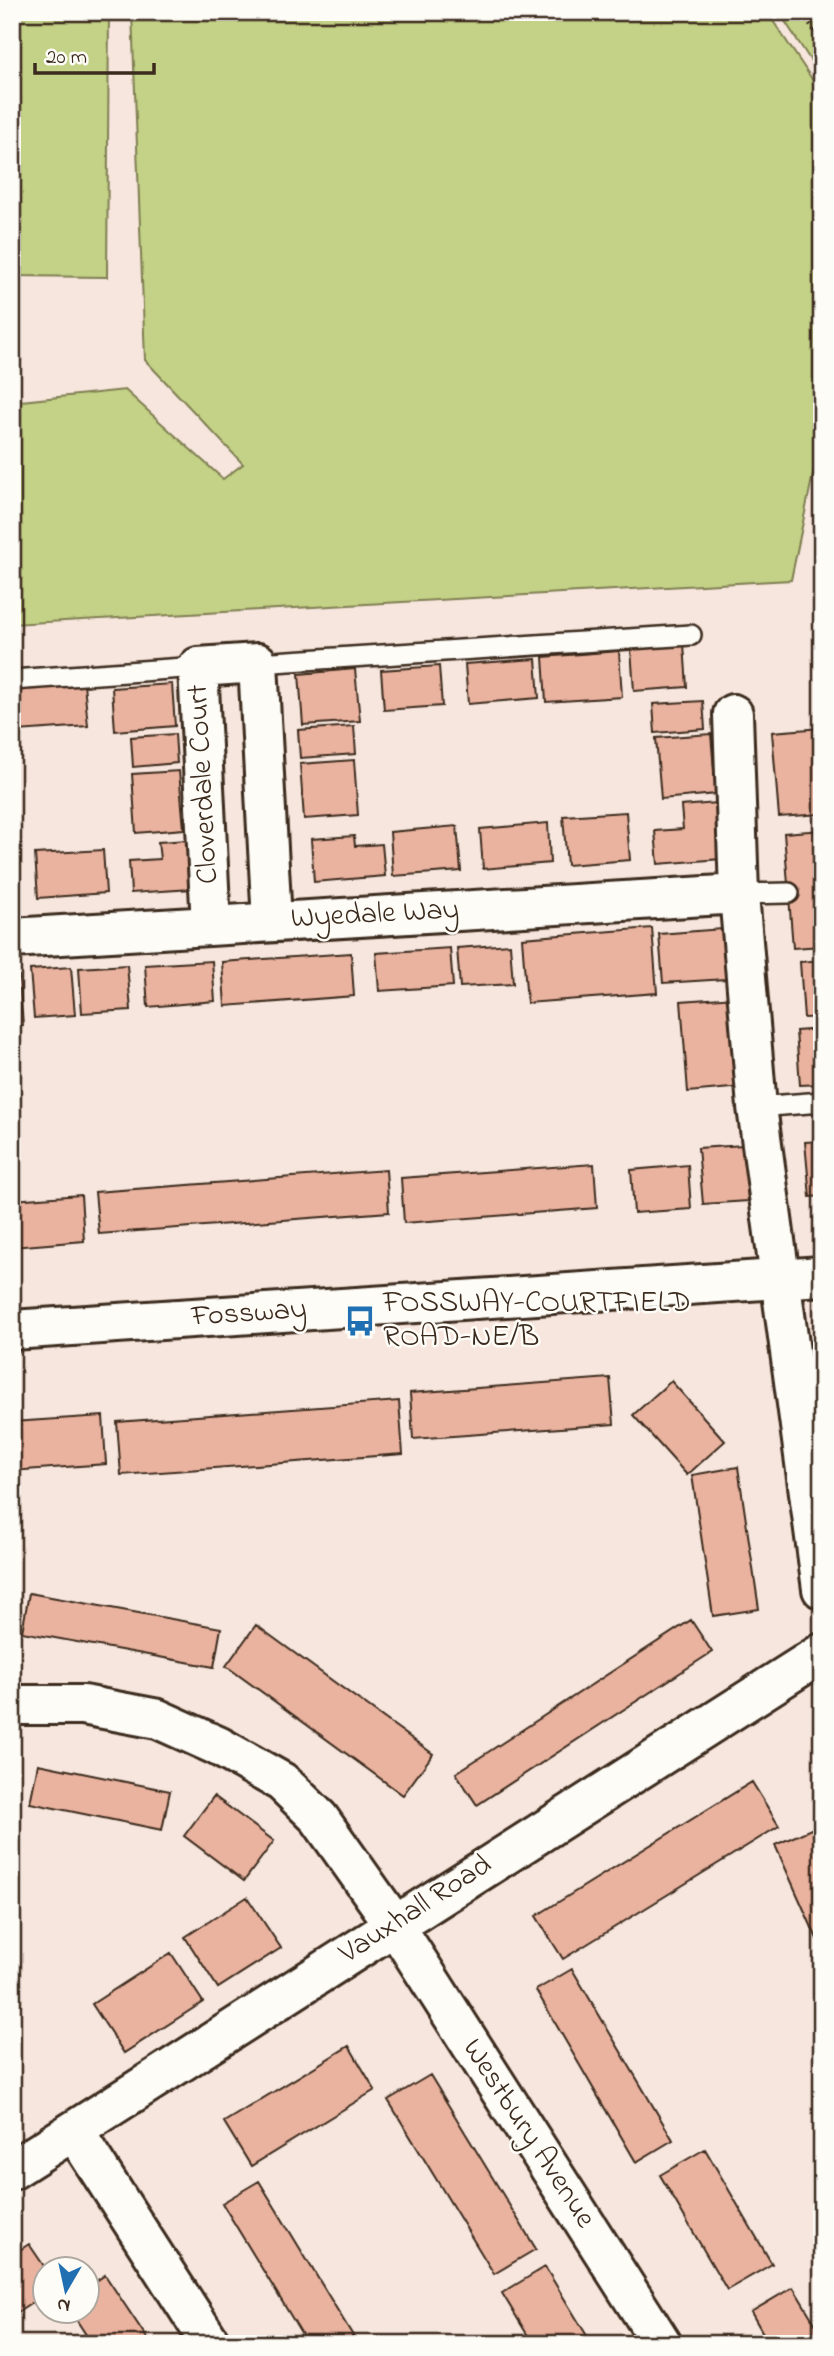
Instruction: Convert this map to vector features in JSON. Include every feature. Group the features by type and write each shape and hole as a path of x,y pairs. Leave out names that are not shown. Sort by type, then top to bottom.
{"street":[{"name":"Cloverdale Court","path":"211,926 198,667 258,663 272,922"},
{"path":"733,713 739,894 757,1107 822,1588"},
{"name":"Wyedale Way","path":"12,938 739,894"},
{"name":"Fossway","path":"12,1330 822,1276"},
{"name":"Vauxhall Road","path":"12,2170 822,1653"},
{"name":"Westbury Avenue","path":"12,1704 83,1705 158,1719 218,1746 282,1782 319,1818 394,1924 662,2344"},
{"path":"74,2131 211,2344"}],"lane":[{"path":"258,663 691,635"},
{"path":"12,680 198,667"},
{"path":"739,894 789,893"},
{"path":"757,1107 822,1102"}],"path":[{"path":"802,12 822,42"}],"green space":[{"path":"12,12 109,12 107,277 12,276"},
{"path":"132,12 767,12 822,94 822,467 814,469 791,580 12,624 12,402 125,390 223,479 243,464 145,360"},
{"path":"779,12 822,12 822,78"}],"building":[{"path":"684,644 687,687 634,691 631,649"},
{"path":"619,651 622,697 546,702 543,657"},
{"path":"536,659 539,698 468,704 465,664"},
{"path":"439,666 442,706 384,710 381,670"},
{"path":"355,669 360,721 303,725 299,674"},
{"path":"84,684 88,726 18,731 15,689"},
{"path":"172,684 175,726 115,731 112,688"},
{"path":"703,701 705,729 655,733 653,704"},
{"path":"354,726 356,754 300,758 298,730"},
{"path":"822,728 822,814 779,817 772,732"},
{"path":"175,734 177,763 133,767 131,737"},
{"path":"711,734 716,794 661,799 656,738"},
{"path":"354,760 358,815 304,819 300,764"},
{"path":"179,771 184,829 136,833 132,774"},
{"path":"717,803 721,859 658,864 655,831 683,829 681,806"},
{"path":"626,812 630,860 567,865 563,816"},
{"path":"548,823 550,863 483,869 480,829"},
{"path":"457,826 461,871 393,876 390,832"},
{"path":"822,830 822,946 793,948 784,833"},
{"path":"354,836 355,846 382,844 385,876 314,882 311,839"},
{"path":"188,840 192,889 131,893 129,861 160,859 158,842"},
{"path":"103,850 106,893 38,898 35,854"},
{"path":"652,928 657,993 527,1003 522,938"},
{"path":"722,929 726,979 663,983 659,934"},
{"path":"510,944 513,984 460,987 457,948"},
{"path":"450,948 453,986 379,991 376,953"},
{"path":"351,953 354,996 225,1006 222,962"},
{"path":"822,960 822,1017 804,1018 800,962"},
{"path":"212,961 215,1001 148,1007 145,965"},
{"path":"127,965 131,1010 82,1013 79,968"},
{"path":"71,967 75,1015 34,1018 30,970"},
{"path":"12,976 19,976 23,1025 12,1026"},
{"path":"735,997 742,1087 688,1092 681,1001"},
{"path":"822,1029 822,1084 800,1085 796,1031"},
{"path":"822,1141 822,1196 810,1197 805,1142"},
{"path":"744,1145 748,1201 703,1204 698,1148"},
{"path":"594,1164 597,1208 404,1223 401,1178"},
{"path":"688,1165 691,1209 634,1213 631,1170"},
{"path":"386,1170 389,1212 99,1234 95,1192"},
{"path":"81,1195 84,1241 12,1247 12,1200"},
{"path":"610,1378 614,1424 413,1439 410,1393"},
{"path":"671,1381 725,1441 687,1475 633,1415"},
{"path":"399,1401 403,1454 121,1475 117,1422"},
{"path":"103,1416 106,1464 12,1471 12,1422"},
{"path":"738,1467 759,1609 713,1616 692,1475"},
{"path":"29,1593 221,1628 214,1667 22,1632"},
{"path":"691,1620 712,1652 477,1805 456,1773"},
{"path":"256,1625 433,1754 403,1795 226,1666"},
{"path":"38,1764 170,1791 162,1830 30,1803"},
{"path":"752,1782 779,1826 563,1959 536,1916"},
{"path":"214,1796 274,1841 244,1881 184,1836"},
{"path":"820,1825 822,1829 822,1950 775,1845"},
{"path":"247,1897 281,1948 218,1988 185,1937"},
{"path":"171,1953 203,2002 124,2053 92,2004"},
{"path":"572,1969 673,2140 636,2162 536,1990"},
{"path":"349,2046 375,2090 251,2166 224,2122"},
{"path":"430,2075 536,2249 494,2274 388,2100"},
{"path":"705,2149 772,2264 727,2290 660,2175"},
{"path":"259,2181 358,2344 308,2344 222,2203"},
{"path":"29,2244 36,2254 32,2254 32,2303 12,2316 12,2255"},
{"path":"545,2267 592,2344 533,2344 502,2293"},
{"path":"105,2275 151,2344 92,2344 79,2324 102,2324 102,2277"},
{"path":"793,2287 822,2335 822,2344 769,2344 751,2312"}],"place":[{"name":"FOSSWAY-COURTFIELD ROAD-NE/B","path":"360,1321"}]}
